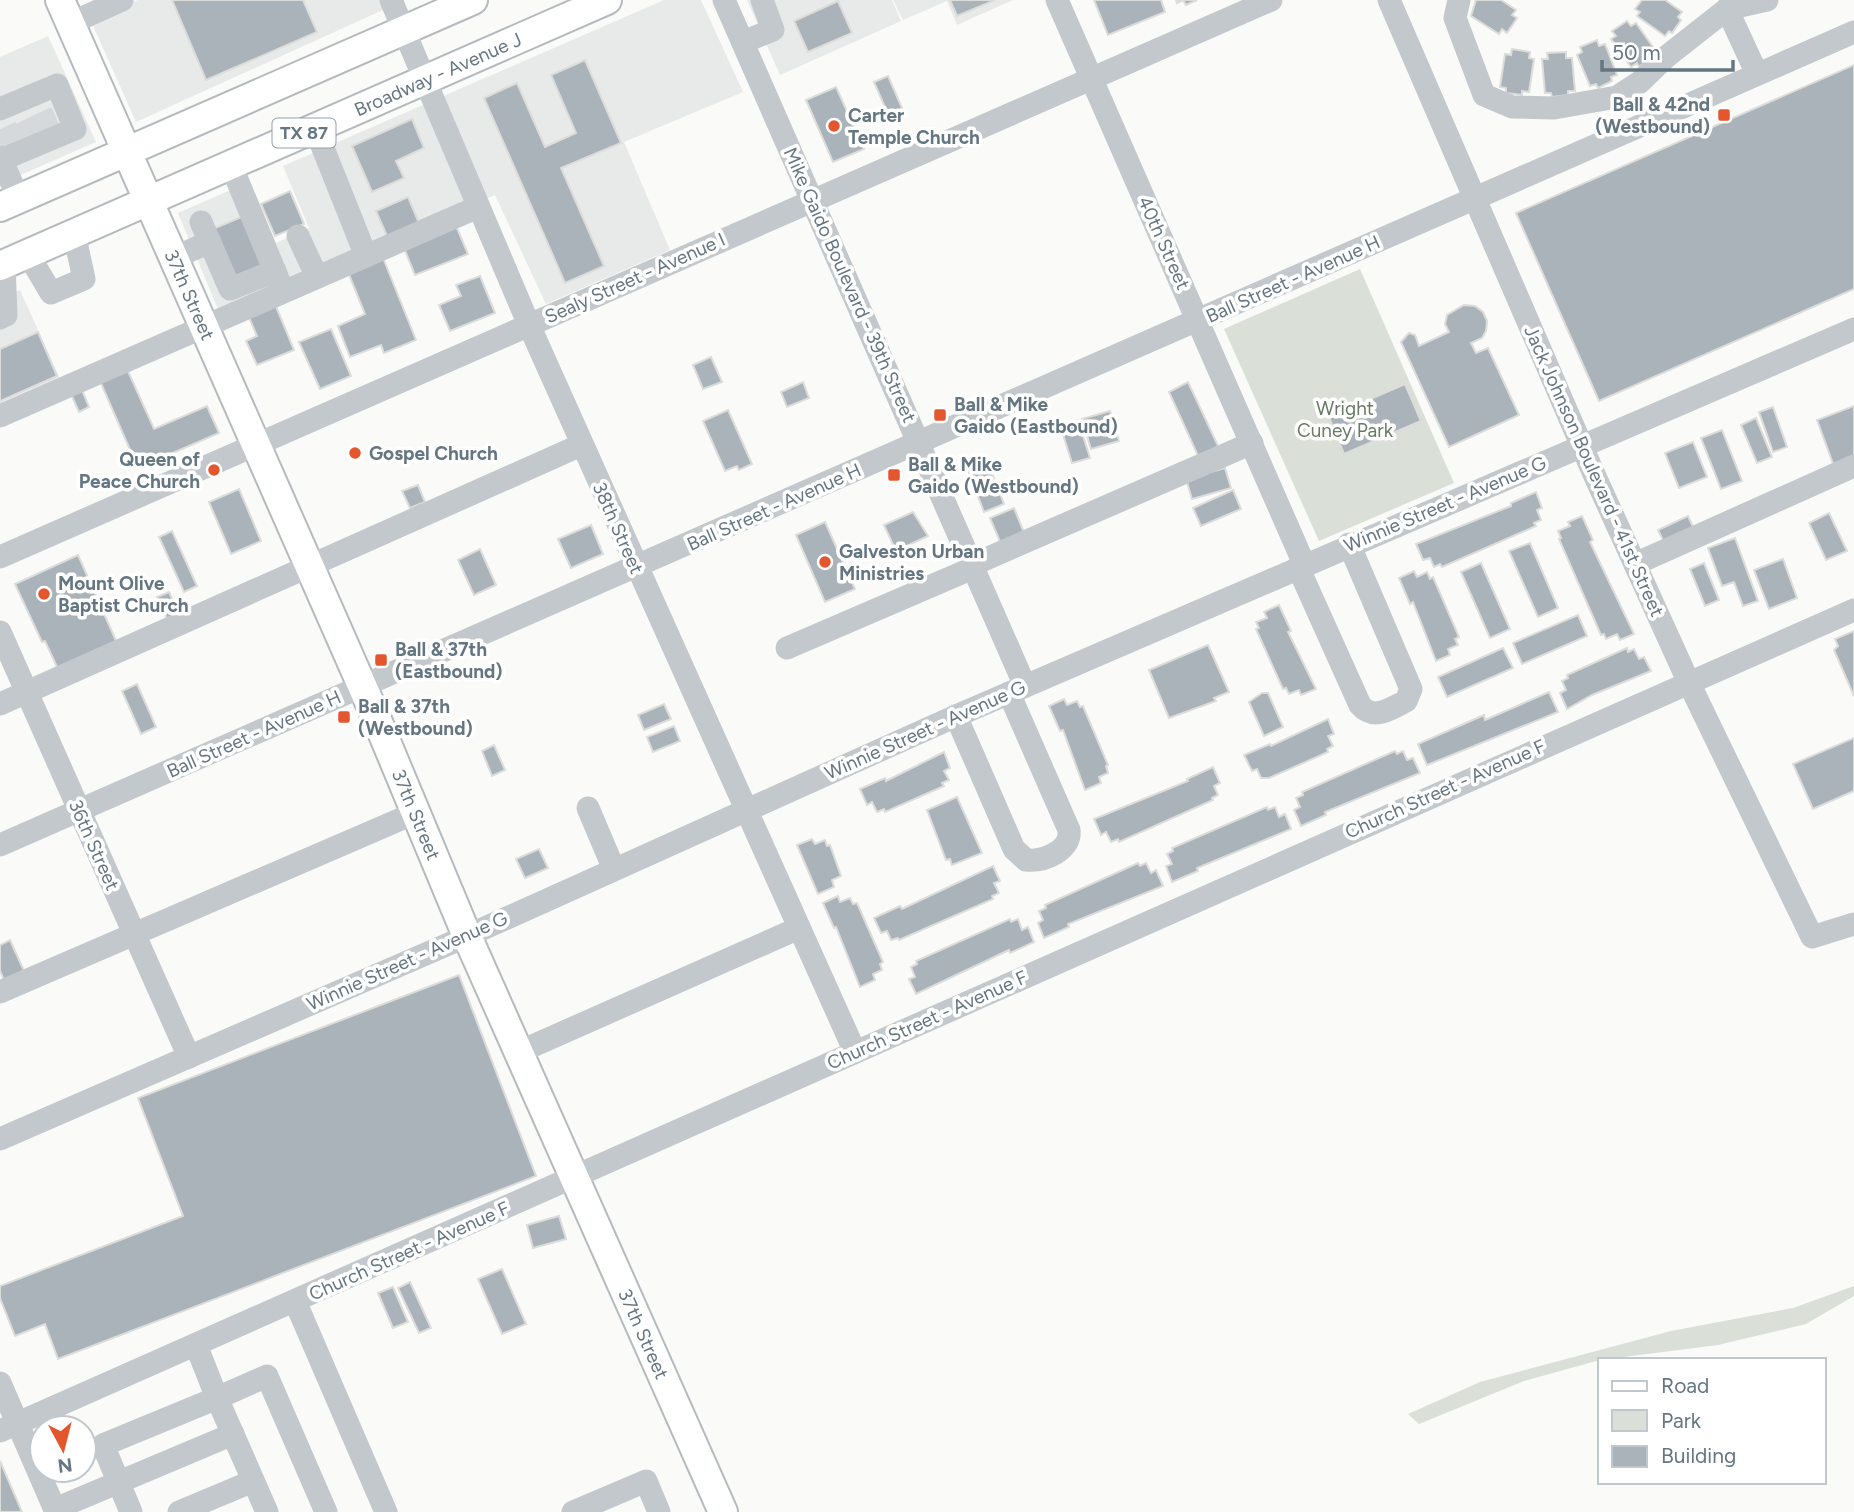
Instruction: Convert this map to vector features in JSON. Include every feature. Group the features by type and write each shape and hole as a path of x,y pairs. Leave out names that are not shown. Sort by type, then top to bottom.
{"main road":[{"name":"TX 87","path":"9,203 473,0"},
{"name":"Broadway - Avenue J","path":"11,261 607,0"},
{"name":"37th Street","path":"66,11 202,327 362,686 467,936 723,1512"}],"street":[{"path":"66,11 122,0"},
{"name":"38th Street","path":"391,0 581,444 855,1052"},
{"name":"Mike Gaido Boulevard - 39th Street","path":"724,0 973,566 1069,831 1070,840 1064,848 1041,859 1027,860 1014,849 956,716"},
{"name":"40th Street","path":"1057,0 1252,443 1360,705 1367,712 1381,713 1406,701 1411,689 1349,544"},
{"name":"Jack Johnson Boulevard - 41st Street","path":"1389,0 1581,446 1689,683 1812,937 1854,924"},
{"path":"1459,0 1455,18 1484,95 1512,107 1554,108 1617,97 1640,82 1666,57 1727,9 1767,0"},
{"path":"743,42 773,30 769,3"},
{"name":"Sealy Street - Avenue I","path":"0,557 1091,79 1257,3"},
{"path":"1727,9 1757,74"},
{"name":"Ball Street - Avenue H","path":"0,845 1854,32"},
{"path":"9,203 29,126"},
{"path":"315,128 366,256"},
{"path":"231,165 279,281"},
{"path":"0,416 202,327 235,300 279,281 317,277 478,207"},
{"path":"173,258 206,232 235,300"},
{"path":"11,261 51,293 84,279 74,233"},
{"path":"298,236 317,277"},
{"path":"0,318 6,316 11,261"},
{"name":"Winnie Street - Avenue G","path":"0,1139 467,936 614,867 1349,544 1854,328"},
{"path":"787,648 1252,443"},
{"path":"0,704 581,444"},
{"path":"1635,564 1854,466"},
{"name":"Church Street - Avenue F","path":"9,1427 1854,610"},
{"name":"36th Street","path":"0,632 189,1057"},
{"path":"588,808 614,867"},
{"path":"0,992 133,932 415,813"},
{"path":"519,1052 799,928"},
{"path":"295,1301 386,1512"},
{"path":"196,1345 267,1512"},
{"path":"131,1512 103,1445 267,1376 326,1512"},
{"path":"0,1383 9,1427 56,1511 233,1434"},
{"path":"179,1512 253,1481"},
{"path":"573,1512 603,1506 646,1481 659,1512"}],"shaded area":[{"path":"138,0 405,0 136,122 91,21"},
{"path":"664,0 701,0 743,92 624,142 670,250 546,304 495,195 220,314 178,213 249,182 276,243 309,228 283,166"},
{"path":"747,0 892,0 901,21 780,75"},
{"path":"893,0 1013,0 957,25 947,1 903,20"},
{"path":"48,36 96,142 0,184 0,57"},
{"path":"20,290 61,381 0,407 0,299"}],"green space":[{"name":"Wright Cuney Park","path":"1360,269 1454,483 1319,541 1224,329"},
{"path":"1854,1286 1854,1296 1806,1324 1718,1345 1598,1358 1598,1361 1524,1381 1419,1424 1408,1414 1480,1382 1671,1331 1793,1308"}],"building":[{"path":"172,0 303,0 317,32 206,80"},
{"path":"950,0 995,0 957,16"},
{"path":"1094,0 1161,0 1165,12 1108,35"},
{"path":"1183,0 1197,0 1186,5"},
{"path":"1476,0 1501,0 1516,10 1512,15 1517,18 1507,33 1502,29 1499,34 1471,16"},
{"path":"1642,0 1665,0 1682,12 1678,17 1681,20 1672,33 1669,31 1665,36 1637,16 1640,12 1635,9"},
{"path":"838,1 852,33 808,52 794,21"},
{"path":"1627,21 1631,26 1636,23 1655,50 1650,54 1652,57 1639,67 1637,63 1631,67 1611,39 1616,36 1612,31"},
{"path":"1597,40 1599,46 1605,44 1617,75 1611,77 1612,81 1598,88 1596,84 1590,86 1577,55 1582,52 1580,47"},
{"path":"1512,49 1530,52 1529,58 1534,59 1529,92 1522,91 1522,95 1506,93 1506,88 1500,87 1505,54 1511,55"},
{"path":"1566,52 1566,58 1572,58 1575,91 1568,91 1568,95 1552,97 1551,93 1545,93 1542,59 1548,59 1547,53"},
{"path":"585,60 621,143 561,168 604,266 565,283 484,98 517,83 545,147 576,133 551,75"},
{"path":"1854,65 1854,289 1599,401 1516,213"},
{"path":"888,76 905,115 891,121 874,82"},
{"path":"836,87 864,149 833,162 806,100"},
{"path":"412,119 424,148 396,161 404,178 372,192 352,146"},
{"path":"290,191 304,224 275,236 261,204"},
{"path":"408,197 419,223 387,236 376,211"},
{"path":"246,215 269,269 232,285 208,231"},
{"path":"456,226 468,254 415,275 404,248"},
{"path":"383,258 416,340 384,353 381,345 350,357 338,326 365,314 348,272"},
{"path":"480,276 495,313 450,331 439,305 461,296 456,285"},
{"path":"275,304 294,350 257,365 246,341 257,336 248,315"},
{"path":"1464,305 1475,306 1483,312 1487,321 1486,331 1482,338 1471,343 1476,353 1488,348 1519,415 1449,447 1401,342 1409,333 1415,335 1419,346 1449,332 1445,324 1447,315"},
{"path":"331,329 351,376 320,389 299,342"},
{"path":"38,332 57,376 0,401 0,349"},
{"path":"711,357 722,382 703,389 693,365"},
{"path":"127,369 154,429 207,406 219,433 138,468 100,381"},
{"path":"803,382 809,398 787,407 781,392"},
{"path":"1188,382 1219,448 1199,458 1169,392"},
{"path":"1405,384 1421,421 1344,454 1329,417"},
{"path":"82,390 89,407 79,412 71,394"},
{"path":"1854,406 1854,462 1835,469 1817,420"},
{"path":"1773,407 1787,447 1773,452 1759,412"},
{"path":"728,410 752,464 739,470 737,466 725,471 703,421"},
{"path":"1110,411 1119,441 1091,449 1082,419"},
{"path":"1756,418 1772,457 1757,463 1741,425"},
{"path":"1078,420 1090,458 1072,463 1060,425"},
{"path":"1722,430 1742,481 1721,489 1701,438"},
{"path":"1693,442 1707,477 1679,488 1665,453"},
{"path":"986,458 1004,504 984,512 966,465"},
{"path":"1225,468 1231,488 1192,499 1186,479"},
{"path":"418,485 425,502 410,508 402,491"},
{"path":"239,489 261,541 231,554 209,502"},
{"path":"1233,490 1241,509 1201,526 1193,508"},
{"path":"1536,492 1542,508 1537,510 1541,520 1534,523 1536,526 1442,567 1440,564 1434,567 1430,558 1423,560 1416,544 1511,506 1511,503"},
{"path":"1014,508 1025,535 1001,544 990,518"},
{"path":"913,512 928,536 896,551 884,525"},
{"path":"1829,513 1847,551 1826,560 1809,523"},
{"path":"1582,516 1593,540 1590,542 1634,634 1620,640 1617,634 1606,639 1604,634 1601,635 1559,539 1561,538 1558,531 1570,526 1568,522"},
{"path":"1688,516 1694,529 1664,542 1658,530"},
{"name":"Galveston Urban Ministries","path":"825,522 855,589 825,602 796,535"},
{"path":"591,525 603,554 571,568 558,539"},
{"path":"172,531 197,586 184,592 159,537"},
{"path":"1735,538 1758,601 1743,606 1734,582 1722,586 1708,548"},
{"path":"1530,543 1558,608 1538,617 1509,551"},
{"path":"480,549 496,585 474,595 458,560"},
{"path":"78,555 117,643 58,669 15,584"},
{"path":"1783,559 1797,598 1769,609 1754,570"},
{"path":"1481,563 1510,629 1490,638 1461,572"},
{"path":"1704,563 1719,600 1705,606 1690,569"},
{"path":"1414,571 1417,577 1427,572 1430,579 1433,577 1459,637 1455,639 1458,645 1448,649 1450,655 1436,661 1413,602 1410,604 1399,578"},
{"path":"169,592 179,614 167,619 157,597"},
{"path":"1279,605 1291,631 1288,632 1316,689 1301,695 1299,690 1289,694 1286,688 1283,689 1256,629 1259,628 1256,622 1267,618 1264,612"},
{"path":"1578,615 1587,636 1522,664 1513,643"},
{"path":"1854,631 1854,696 1834,650 1838,646 1835,639"},
{"path":"1208,645 1229,692 1214,698 1216,701 1169,718 1149,670"},
{"path":"1503,648 1513,668 1447,697 1438,677"},
{"path":"1627,648 1628,652 1634,649 1639,659 1644,657 1651,671 1592,695 1567,709 1560,693 1566,690 1562,681 1568,678 1567,675"},
{"path":"137,684 156,727 141,734 122,691"},
{"path":"1549,692 1558,712 1427,765 1418,744 1484,715 1485,720"},
{"path":"1262,693 1268,693 1283,727 1264,736 1249,702"},
{"path":"1064,699 1067,705 1077,701 1080,707 1083,706 1108,765 1108,773 1099,777 1101,783 1085,790 1063,730 1060,731 1049,706"},
{"path":"664,704 671,719 644,730 638,715"},
{"path":"1328,719 1334,734 1328,736 1333,746 1327,749 1328,752 1269,778 1261,778 1257,769 1252,771 1244,755 1270,744 1271,746"},
{"path":"674,726 680,741 653,752 647,737"},
{"path":"1854,738 1854,791 1813,809 1793,764"},
{"path":"494,745 505,770 492,776 482,751"},
{"path":"1395,751 1397,754 1403,751 1407,760 1413,758 1420,773 1325,812 1326,815 1301,826 1294,810 1300,807 1296,798 1303,795 1302,792"},
{"path":"944,752 950,768 944,771 949,780 942,783 944,786 885,812 884,809 877,812 872,802 867,805 860,789 885,778 886,781"},
{"path":"1213,767 1220,783 1214,786 1218,795 1212,798 1213,800 1119,842 1118,839 1111,842 1106,832 1101,835 1094,819 1188,781 1187,779"},
{"path":"957,797 982,853 952,865 950,859 946,860 927,810"},
{"path":"1267,807 1268,810 1275,807 1279,817 1285,814 1291,829 1197,868 1198,871 1172,882 1166,866 1172,864 1167,854 1173,851 1172,848"},
{"path":"812,839 815,844 825,840 827,846 830,845 841,876 832,880 834,887 818,894 797,845"},
{"path":"539,849 548,868 525,878 516,859"},
{"path":"1138,863 1140,866 1146,863 1151,873 1156,870 1163,886 1068,924 1069,927 1044,938 1038,923 1043,920 1039,911 1046,908 1045,905"},
{"path":"993,866 1000,881 994,883 999,893 992,896 993,899 899,940 891,940 887,931 881,933 874,918 900,906 902,909"},
{"path":"838,896 840,902 850,898 853,904 857,903 883,962 880,964 882,970 873,974 875,980 860,987 836,927 834,928 823,903"},
{"path":"1010,919 1011,922 1018,919 1022,930 1028,927 1034,942 1010,953 1009,950 916,994 909,979 915,977 911,967 917,964 916,961"},
{"path":"10,940 25,973 5,982 0,971 0,945"},
{"path":"459,975 536,1176 58,1359 45,1324 15,1336 0,1298 0,1286 183,1216 138,1098"},
{"path":"559,1216 566,1239 533,1248 527,1225"},
{"path":"502,1269 526,1324 502,1334 478,1279"},
{"path":"410,1282 431,1328 419,1333 398,1288"},
{"path":"393,1287 408,1322 393,1328 378,1293"},
{"path":"0,1461 22,1512 0,1512"}],"tunnel":[{"path":"41,112 49,130"},
{"path":"24,120 32,137"},
{"path":"5,127 13,144"}],"place":[{"name":"Ball & 42nd (Westbound)","path":"1724,115"},
{"name":"Carter Temple Church","path":"834,126"},
{"name":"Ball & Mike Gaido (Eastbound)","path":"940,415"},
{"name":"Gospel Church","path":"355,453"},
{"name":"Queen of Peace Church","path":"214,470"},
{"name":"Ball & Mike Gaido (Westbound)","path":"894,475"},
{"name":"Galveston Urban Ministries","path":"825,562"},
{"name":"Mount Olive Baptist Church","path":"44,594"},
{"name":"Ball & 37th (Eastbound)","path":"381,660"},
{"name":"Ball & 37th (Westbound)","path":"344,717"}]}
